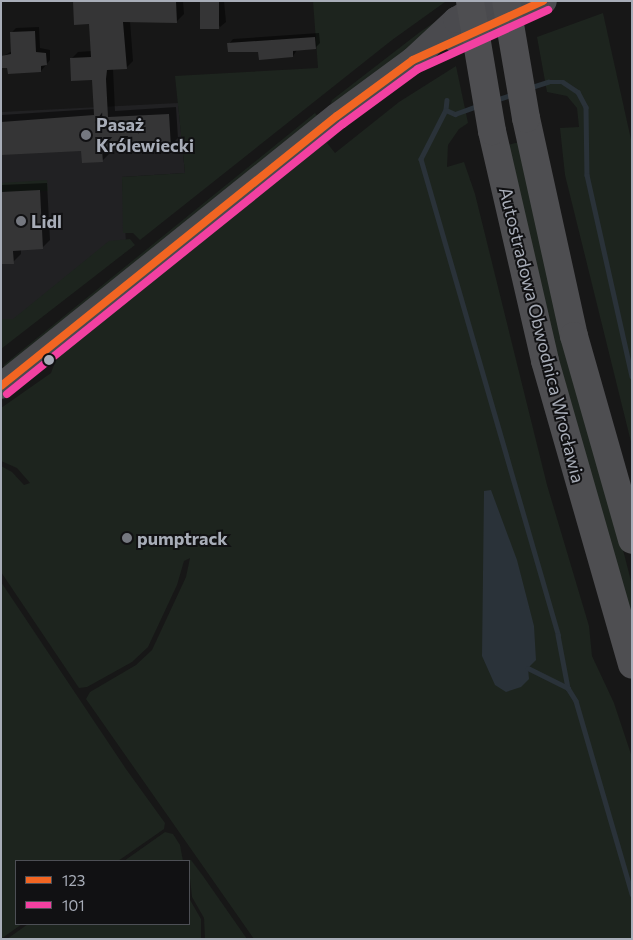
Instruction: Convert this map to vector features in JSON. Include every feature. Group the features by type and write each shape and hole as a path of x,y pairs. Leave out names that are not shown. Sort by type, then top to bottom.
{"highway":[{"name":"Autostradowa Obwodnica Wrocławia","path":"470,1 492,131 545,361 632,665"},
{"name":"Autostradowa Obwodnica Wrocławia","path":"506,1 526,118 574,336 632,540"}],"street":[{"path":"1,386 337,116 413,60 456,20 489,1"},
{"path":"413,60 482,26 544,1"}],"shaded area":[{"path":"313,1 445,2 392,40 140,240 133,233 123,233 122,177 185,173 175,76 318,68"},
{"path":"482,1 330,106 332,100 420,32 448,13"},
{"path":"603,13 632,144 632,446 565,175 560,128 579,127 577,108 567,96 547,92 537,37"},
{"path":"456,66 468,123 459,129 448,145 447,167 464,162 475,194 547,485 589,626 592,656 614,703 632,757 632,939 254,939 86,699 90,692 136,665 152,650 186,577 190,558 184,561 177,585 148,647 132,662 87,687 79,688 1,572 1,466 12,472 24,485 30,483 17,468 1,461 1,408 51,373 55,362 75,337 331,133 334,137 327,143 335,153 399,102"},
{"path":"178,103 185,173 122,177 126,242 1,342 1,112"},
{"path":"315,113 319,118 7,370 3,365"},
{"path":"519,142 632,585 632,620 551,332 508,145"},
{"path":"47,180 48,191 1,192 1,183"},
{"path":"130,239 135,245 1,349 1,319 13,319 109,241"},
{"path":"491,490 517,560 534,626 536,660 528,668 529,679 521,687 506,692 495,685 482,656 484,491"},
{"path":"1,582 126,769 165,823 164,829 119,860 15,860 15,925 21,925 1,939"},
{"path":"165,832 173,834 180,845 183,860 125,860"},
{"path":"190,860 247,939 205,939 204,918 192,897"},
{"path":"190,900 201,919 201,939 7,939 27,925 190,925"}],"building":[{"path":"73,1 176,1 177,23 123,22 127,69 107,70 106,79 108,117 169,114 171,147 102,150 103,162 82,163 81,151 1,155 1,122 94,115 92,80 71,81 70,58 91,57 89,24 74,25"},
{"path":"200,1 219,1 219,29 200,29"},
{"path":"35,31 36,52 46,53 47,65 41,66 41,72 8,74 7,68 1,68 1,56 11,54 10,32"},
{"path":"315,37 316,49 293,51 293,57 259,60 258,52 228,52 227,43"},
{"name":"Lidl","path":"40,190 43,249 13,251 14,264 1,264 1,192"}],"waterway":[{"path":"529,88 548,82 563,82 578,92 586,107 587,175 632,376"},
{"path":"496,100 513,94"},
{"path":"447,100 446,110 421,159 558,635 568,688 576,701 632,894"},
{"path":"446,110 455,114 480,105"},
{"path":"528,668 568,688"}],"transit line":[{"name":"123","path":"1,386 337,116 413,60 543,1"},
{"name":"101","path":"7,394 343,124 418,69 548,10"}],"place":[{"name":"Pasaż Królewiecki","path":"86,135"},
{"name":"Lidl","path":"21,221"},
{"name":"pumptrack","path":"127,538"}]}
